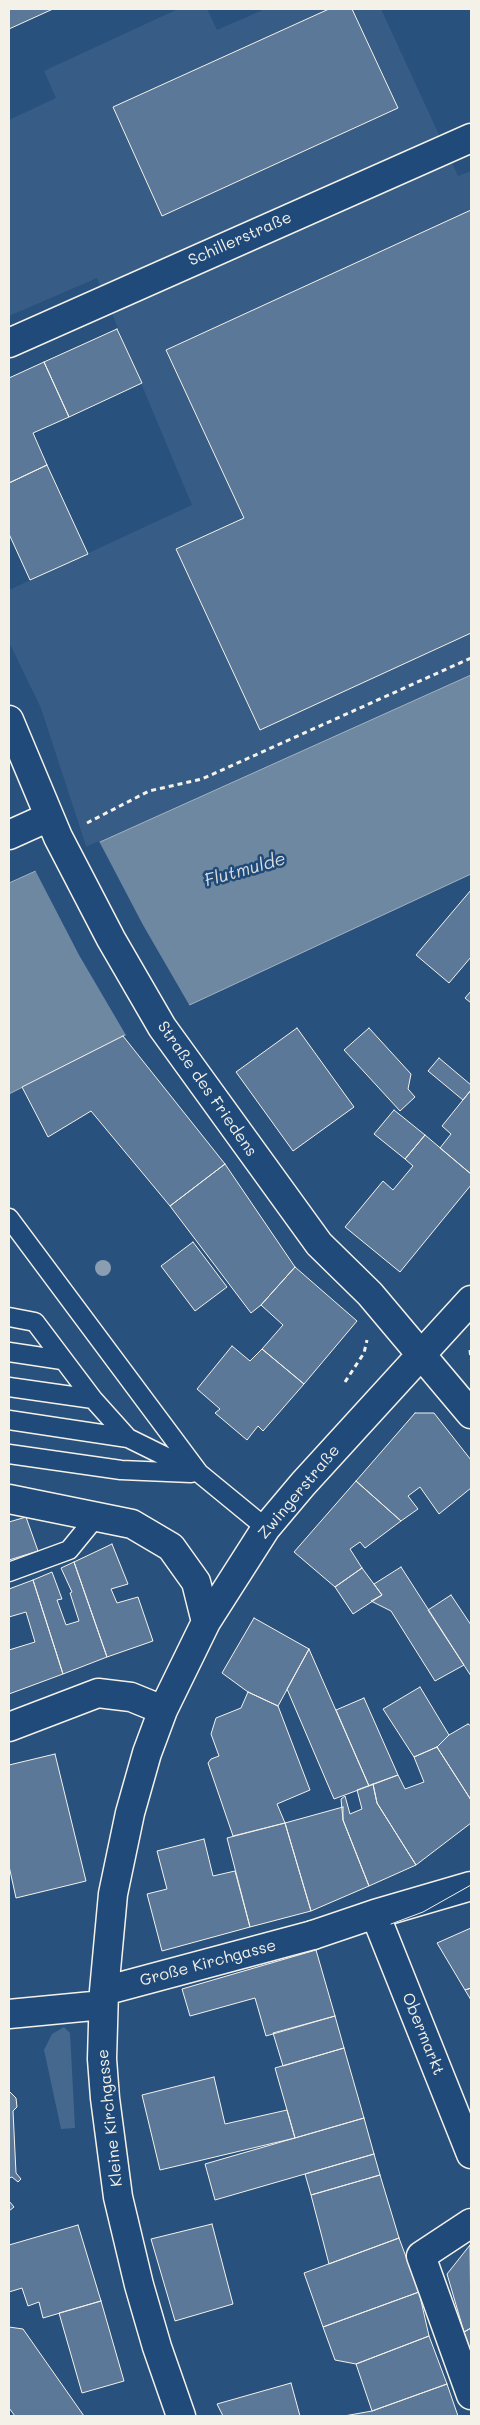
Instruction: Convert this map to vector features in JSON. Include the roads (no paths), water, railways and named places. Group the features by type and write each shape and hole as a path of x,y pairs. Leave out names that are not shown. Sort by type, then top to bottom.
{"street":[{"name":"Schillerstraße","path":"9,343 471,138"},
{"name":"Straße des Friedens","path":"9,720 58,837 111,939 162,1027 319,1244 370,1294 423,1354 471,1414"},
{"path":"9,835 58,837"},
{"name":"Zwingerstraße","path":"130,1813 147,1753 163,1710 206,1622 266,1528 303,1484 471,1300"},
{"path":"9,1499 132,1524 171,1547 196,1582 206,1622"},
{"path":"9,1727 98,1693 131,1697 163,1710"},
{"name":"Kleine Kirchgasse","path":"130,1813 114,1894 104,1998 102,2059 104,2088 109,2144 118,2197 139,2285 157,2347 181,2416"},
{"path":"375,1914 471,1886"},
{"name":"Große Kirchgasse","path":"9,2014 104,1998 313,1935 375,1914"},
{"name":"Obermarkt","path":"375,1914 471,2154"},
{"path":"471,2224 421,2256 471,2395"}],"lane":[{"path":"9,1218 199,1473"},
{"path":"9,1317 35,1322 93,1399 128,1438"},
{"path":"11,1352 62,1360"},
{"path":"9,1387 93,1399"},
{"path":"9,1420 128,1438 199,1473 266,1528"},
{"path":"9,1454 92,1467 199,1473"},
{"path":"9,1572 69,1550 96,1517"}],"water":[{"name":"Flutmulde","path":"471,675 471,874 123,1036 9,1094 9,883"}],"tram line":[{"path":"391,1924 423,1912 471,1885"}]}
